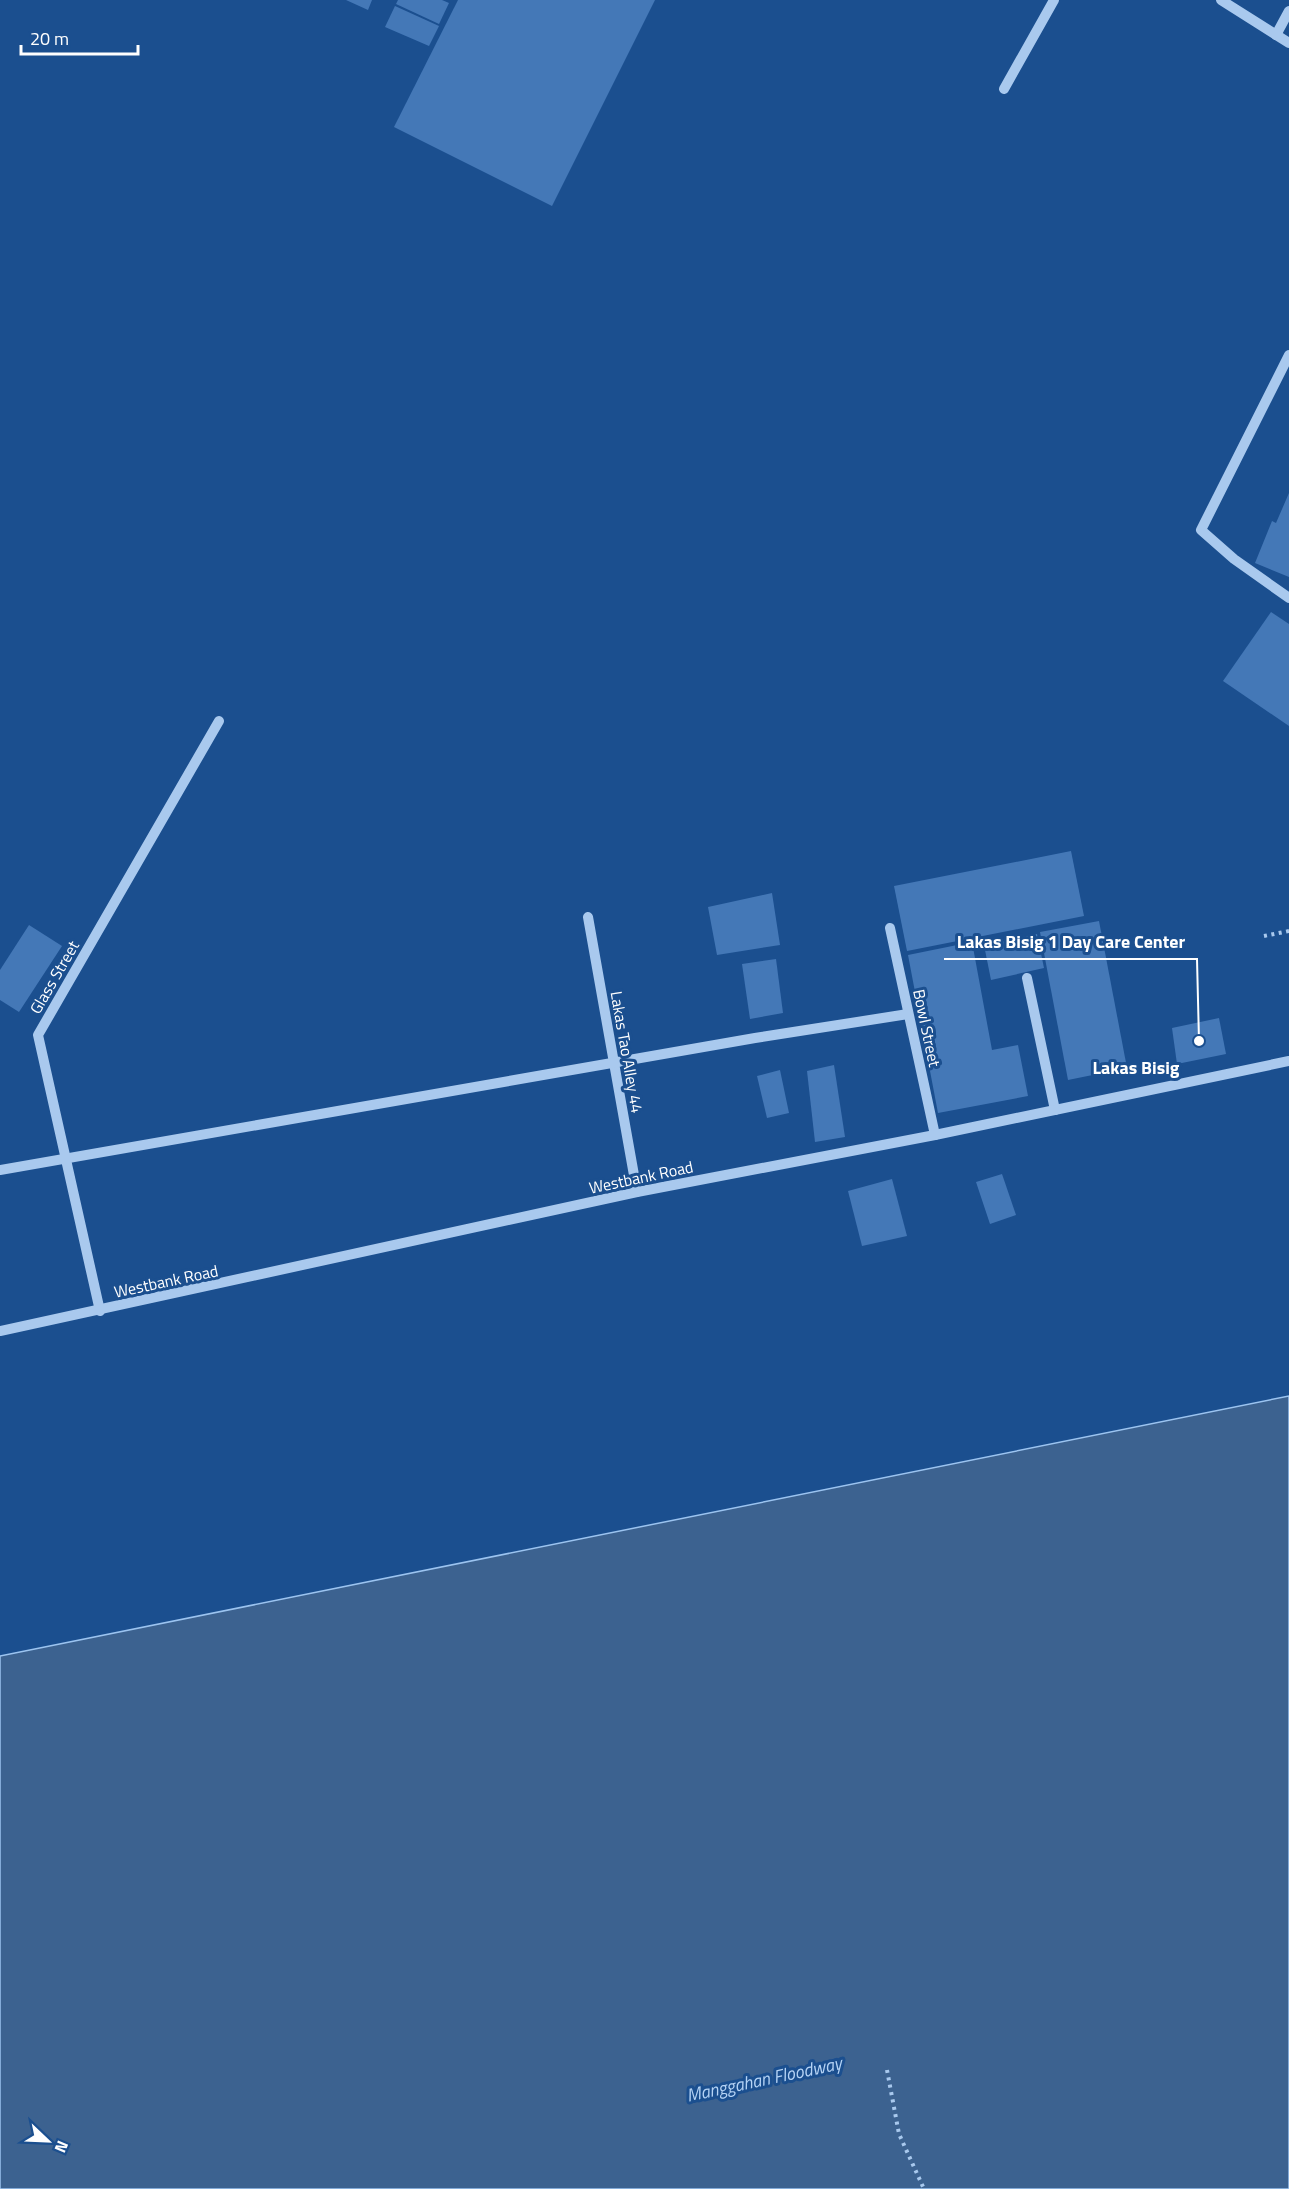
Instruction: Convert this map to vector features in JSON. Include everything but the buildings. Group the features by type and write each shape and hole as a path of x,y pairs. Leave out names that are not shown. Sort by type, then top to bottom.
{"street":[{"path":"1004,89 1054,0"},
{"path":"1221,0 1289,43"},
{"path":"1276,35 1289,11"},
{"path":"1289,355 1201,530 1234,559 1289,598"},
{"name":"Glass Street","path":"100,1311 38,1035 219,721"},
{"name":"Lakas Tao Alley 44","path":"588,917 612,1063 638,1192"},
{"name":"Bowl Street","path":"890,928 935,1135"},
{"path":"1027,978 1055,1110"},
{"path":"0,1170 67,1156 908,1014"},
{"name":"Westbank Road","path":"0,1331 638,1192 935,1135 1289,1061"}],"path":[{"path":"1264,936 1289,931"},
{"path":"887,2070 899,2134 924,2189"}],"water":[{"name":"Manggahan Floodway","path":"1289,1396 1289,2189 0,2189 0,1656"}],"place":[{"name":"Lakas Bisig 1 Day Care Center","path":"1199,1041"}],"district":[{"name":"Lakas Bisig","path":"1136,1067"}]}
